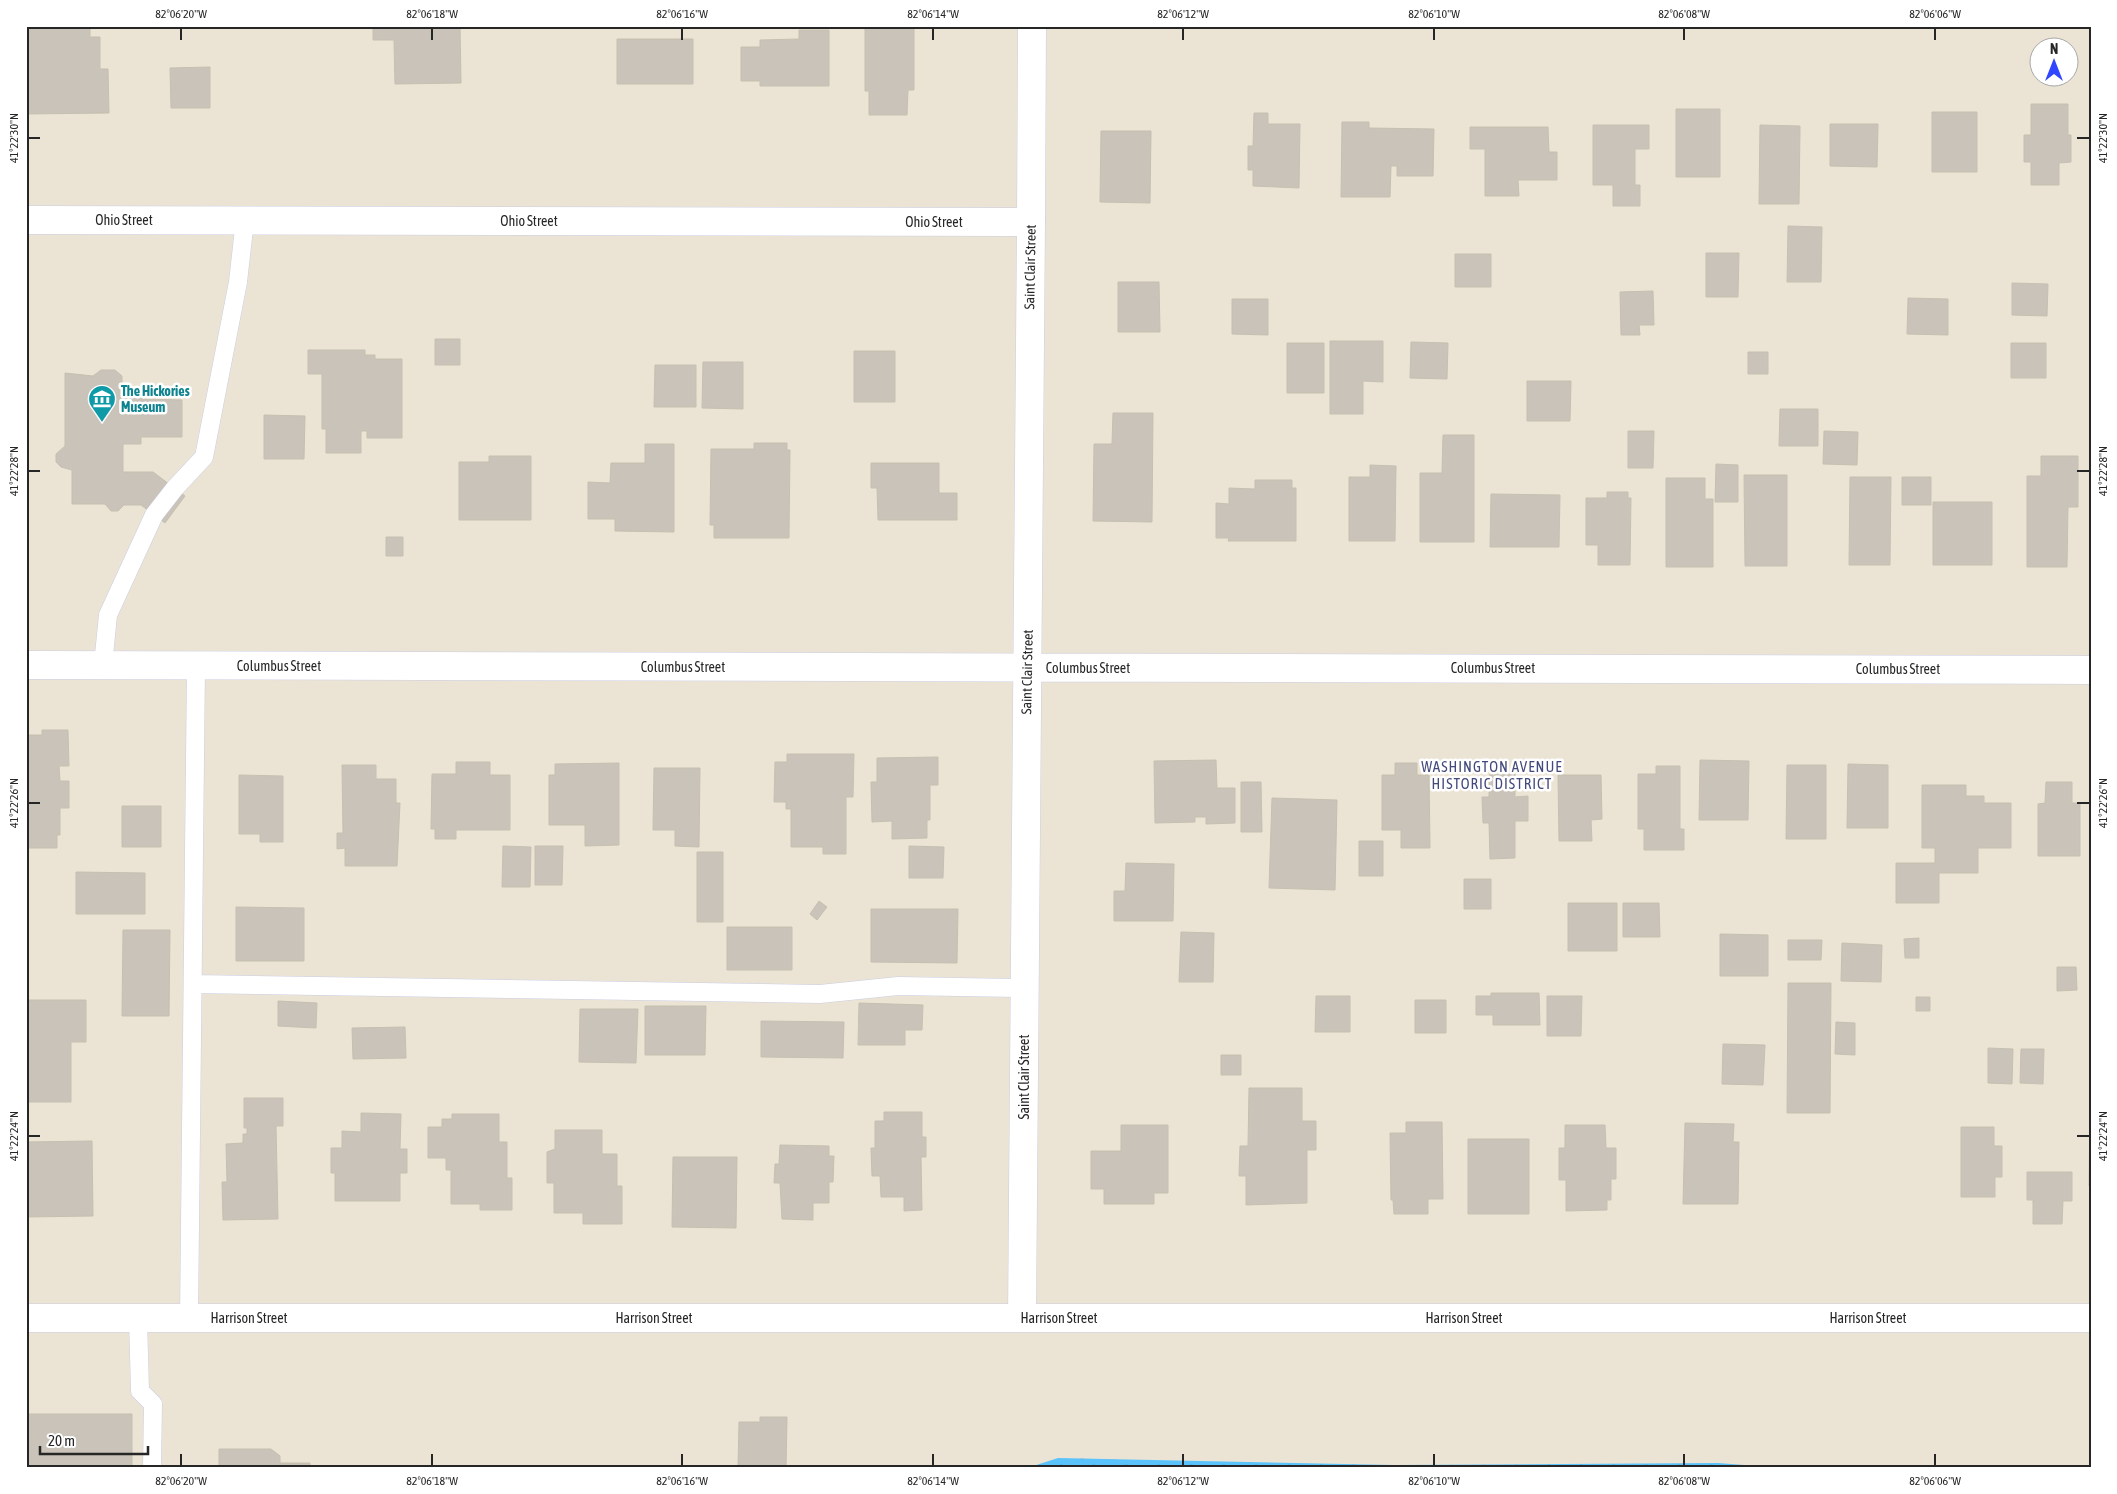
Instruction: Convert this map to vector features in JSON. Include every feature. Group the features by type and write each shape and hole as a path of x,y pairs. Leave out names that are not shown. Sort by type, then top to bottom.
{"street":[{"name":"Saint Clair Street","path":"1022,1318 1032,26"},
{"name":"Ohio Street","path":"26,220 1031,222"},
{"name":"Columbus Street","path":"26,665 2091,670"},
{"name":"Harrison Street","path":"26,1318 2091,1318"}],"lane":[{"path":"103,665 108,615 154,515 175,488 204,457 238,282 245,220"},
{"path":"189,1318 196,666"},
{"path":"193,984 820,994 898,986 1025,988"},
{"path":"138,1318 140,1391 153,1404 152,1468"}],"water":[{"path":"1058,1458 1394,1465 1718,1463 1784,1468 1027,1468"}],"building":[{"path":"90,26 90,37 100,37 100,69 108,69 109,113 26,114 26,27"},
{"path":"373,26 460,26 461,83 395,84 394,40 373,40"},
{"path":"865,26 914,26 914,90 908,90 907,115 869,115 869,91 865,91"},
{"path":"799,30 829,30 829,86 760,86 760,81 741,81 741,47 760,47 760,40 799,39"},
{"path":"617,39 693,39 693,84 617,84"},
{"path":"210,67 210,108 171,108 170,68"},
{"path":"2031,104 2068,104 2068,135 2071,135 2071,162 2059,163 2059,185 2031,185 2031,162 2024,162 2024,135 2031,135"},
{"path":"1676,109 1720,109 1720,177 1676,177"},
{"path":"1932,112 1977,112 1977,172 1932,172"},
{"path":"1254,113 1268,113 1268,124 1300,124 1299,188 1253,186 1253,170 1248,170 1248,146 1253,146"},
{"path":"1342,122 1369,122 1369,128 1434,129 1433,176 1397,176 1397,166 1391,166 1390,197 1341,197"},
{"path":"1830,124 1878,124 1877,167 1830,166"},
{"path":"1593,125 1649,125 1649,149 1635,149 1635,185 1640,185 1640,206 1613,206 1613,185 1593,185"},
{"path":"1760,125 1800,126 1799,204 1759,204"},
{"path":"1470,127 1548,127 1549,152 1557,152 1557,180 1518,180 1519,196 1485,196 1485,149 1470,149"},
{"path":"1101,131 1151,131 1150,203 1100,202"},
{"path":"1788,226 1822,227 1821,282 1787,282"},
{"path":"1706,253 1739,253 1738,297 1706,297"},
{"path":"1455,254 1491,254 1491,287 1455,287"},
{"path":"1118,282 1159,282 1160,332 1118,332"},
{"path":"2012,283 2048,284 2047,316 2012,315"},
{"path":"1653,291 1654,325 1639,325 1640,335 1621,335 1620,292"},
{"path":"1908,298 1948,299 1948,335 1907,334"},
{"path":"1232,299 1268,299 1268,335 1232,334"},
{"path":"435,339 460,339 460,365 435,365"},
{"path":"1330,341 1383,341 1383,382 1363,381 1363,414 1330,414"},
{"path":"1411,342 1448,343 1447,379 1410,378"},
{"path":"1287,343 1324,343 1324,393 1287,393"},
{"path":"2011,343 2046,343 2046,378 2011,378"},
{"path":"308,350 365,350 365,355 375,355 375,359 402,359 402,438 367,438 367,431 361,431 361,453 326,453 326,429 322,429 322,374 308,374"},
{"path":"854,351 895,351 895,402 854,402"},
{"path":"1748,352 1768,352 1768,374 1748,374"},
{"path":"703,362 743,362 743,409 702,408"},
{"path":"655,365 696,365 696,407 654,407"},
{"path":"101,370 115,370 122,376 122,392 142,392 142,399 182,400 182,437 141,437 141,444 123,444 123,472 153,472 185,496 165,523 141,505 124,505 118,511 111,511 105,504 72,504 72,470 61,467 56,462 56,454 65,446 65,373 93,376"},
{"path":"1527,381 1571,381 1570,421 1527,421"},
{"path":"1780,409 1818,409 1818,446 1779,446"},
{"path":"1113,413 1153,413 1152,522 1093,521 1094,444 1112,444"},
{"path":"264,415 305,416 304,459 264,459"},
{"path":"1628,431 1654,431 1653,468 1628,468"},
{"path":"1824,431 1858,432 1857,465 1823,464"},
{"path":"1443,435 1474,435 1474,542 1420,542 1420,473 1442,473"},
{"path":"754,443 787,443 787,450 790,450 789,538 714,538 714,525 710,525 711,449 754,449"},
{"path":"645,444 674,444 674,532 615,531 615,519 588,519 588,482 610,483 611,463 645,463"},
{"path":"489,456 531,456 531,520 459,520 459,462 489,462"},
{"path":"2041,456 2078,456 2078,507 2068,507 2067,567 2027,567 2027,476 2041,476"},
{"path":"871,463 939,463 939,493 957,493 957,520 878,520 877,488 871,488"},
{"path":"1716,464 1738,465 1738,502 1715,502"},
{"path":"1370,465 1396,466 1395,541 1349,541 1349,477 1370,477"},
{"path":"1744,475 1787,475 1787,566 1745,566"},
{"path":"1850,477 1891,477 1890,565 1849,565"},
{"path":"1902,477 1931,477 1931,505 1902,505"},
{"path":"1666,478 1705,478 1705,499 1713,499 1713,567 1666,567"},
{"path":"1255,480 1292,480 1292,488 1296,488 1296,541 1228,541 1229,538 1216,538 1216,503 1229,504 1229,488 1255,489"},
{"path":"1607,492 1628,492 1628,498 1631,498 1630,565 1598,565 1598,545 1586,545 1586,498 1607,498"},
{"path":"1491,494 1560,495 1559,547 1490,547"},
{"path":"1933,502 1992,502 1992,565 1933,565"},
{"path":"386,537 403,537 403,556 386,556"},
{"path":"42,730 68,730 69,766 59,766 60,781 69,781 69,808 60,808 60,835 57,835 57,848 26,848 26,735 42,735"},
{"path":"787,754 854,754 853,797 846,797 846,854 823,854 823,847 791,847 791,809 786,809 786,802 774,802 775,762 787,762"},
{"path":"938,757 938,785 930,785 930,820 927,820 927,838 892,839 892,821 872,822 871,782 877,782 877,758"},
{"path":"1216,760 1217,788 1235,788 1235,823 1206,824 1206,817 1195,817 1195,822 1155,823 1154,761"},
{"path":"1700,760 1749,761 1748,820 1699,820"},
{"path":"456,762 490,762 490,775 510,775 510,830 456,830 456,839 435,839 435,829 431,829 432,774 456,774"},
{"path":"619,763 619,845 585,846 585,825 549,825 549,775 555,775 555,764"},
{"path":"1395,763 1417,763 1417,775 1429,775 1430,848 1401,848 1401,830 1382,830 1382,775 1395,775"},
{"path":"1848,764 1888,765 1888,828 1847,828"},
{"path":"342,765 376,765 376,779 396,779 396,803 400,803 397,866 345,866 345,848 337,849 337,833 343,833"},
{"path":"1787,765 1826,765 1826,839 1786,839"},
{"path":"1656,766 1680,766 1680,829 1684,829 1684,850 1644,850 1644,829 1638,829 1638,774 1656,774"},
{"path":"654,768 700,768 699,847 675,846 675,830 653,830"},
{"path":"1515,774 1515,797 1528,796 1528,821 1515,821 1515,858 1490,859 1489,823 1483,823 1482,797 1489,797 1489,775"},
{"path":"239,775 283,776 283,842 260,842 260,834 239,834"},
{"path":"1558,775 1601,775 1602,819 1591,820 1592,841 1559,841"},
{"path":"1241,782 1261,782 1262,832 1241,832"},
{"path":"2046,782 2072,782 2072,803 2080,803 2080,856 2038,856 2038,804 2045,803"},
{"path":"1922,785 1966,785 1966,796 1984,796 1984,803 2011,803 2011,848 1978,848 1978,873 1939,873 1939,903 1896,903 1896,863 1935,863 1935,848 1922,848"},
{"path":"1272,798 1337,800 1335,890 1269,888"},
{"path":"122,806 161,806 161,847 122,847"},
{"path":"1359,841 1383,841 1383,876 1359,876"},
{"path":"503,846 531,847 530,887 502,887"},
{"path":"535,846 563,846 562,885 535,885"},
{"path":"909,846 944,847 943,878 909,878"},
{"path":"697,852 723,852 723,922 697,922"},
{"path":"1126,863 1174,864 1173,921 1114,921 1114,891 1125,891"},
{"path":"76,872 145,873 145,914 76,914"},
{"path":"1464,879 1491,879 1491,909 1464,909"},
{"path":"819,901 827,907 817,920 810,914"},
{"path":"1568,903 1617,903 1617,951 1568,951"},
{"path":"1623,903 1659,903 1660,937 1623,937"},
{"path":"236,907 304,908 304,961 236,961"},
{"path":"871,909 958,909 957,963 871,962"},
{"path":"727,927 792,927 792,970 727,970"},
{"path":"123,930 170,930 169,1016 122,1016"},
{"path":"1181,932 1214,933 1213,982 1179,982"},
{"path":"1720,934 1768,935 1768,976 1720,976"},
{"path":"1919,938 1919,958 1905,958 1904,939"},
{"path":"1788,940 1822,940 1821,960 1788,960"},
{"path":"1842,943 1882,945 1881,982 1841,981"},
{"path":"2057,967 2076,967 2077,990 2057,991"},
{"path":"1788,983 1831,983 1830,1113 1787,1113"},
{"path":"1491,993 1539,993 1540,1025 1493,1025 1493,1015 1476,1015 1476,996 1491,996"},
{"path":"1316,996 1350,996 1350,1032 1315,1032"},
{"path":"1547,996 1582,996 1581,1036 1547,1036"},
{"path":"1916,997 1930,997 1930,1011 1916,1011"},
{"path":"26,1000 86,1000 86,1042 71,1042 71,1102 26,1102"},
{"path":"1415,1000 1446,1000 1446,1033 1415,1033"},
{"path":"278,1001 317,1003 316,1028 278,1026"},
{"path":"859,1003 923,1005 922,1030 905,1030 905,1045 858,1045"},
{"path":"645,1006 706,1006 705,1055 645,1055"},
{"path":"580,1009 638,1009 636,1063 579,1062"},
{"path":"761,1021 844,1022 843,1058 761,1057"},
{"path":"1836,1022 1855,1023 1855,1055 1835,1054"},
{"path":"405,1027 406,1058 353,1059 352,1028"},
{"path":"1723,1044 1765,1045 1763,1085 1722,1084"},
{"path":"1988,1048 2013,1049 2012,1084 1988,1083"},
{"path":"2021,1049 2044,1049 2043,1084 2020,1083"},
{"path":"1221,1055 1241,1055 1241,1075 1221,1075"},
{"path":"1249,1088 1302,1088 1302,1121 1316,1121 1316,1150 1307,1150 1307,1203 1246,1205 1246,1176 1239,1176 1240,1146 1248,1146"},
{"path":"244,1098 283,1098 283,1126 276,1126 278,1219 223,1220 222,1182 227,1182 226,1144 243,1143 243,1134 247,1134 247,1128 244,1128"},
{"path":"2090,1108 2091,1186 2089,1186"},
{"path":"884,1112 922,1112 922,1137 926,1137 926,1157 921,1157 922,1210 904,1211 904,1197 881,1197 880,1176 872,1176 871,1148 875,1148 875,1121 884,1121"},
{"path":"361,1113 401,1114 400,1149 407,1149 407,1173 400,1173 400,1201 335,1201 335,1173 331,1173 331,1148 342,1148 342,1131 361,1132"},
{"path":"452,1114 499,1114 499,1142 507,1142 507,1178 512,1178 512,1210 480,1210 480,1204 451,1204 451,1170 446,1170 446,1158 428,1158 428,1127 442,1127 442,1119 452,1119"},
{"path":"1406,1122 1442,1122 1443,1199 1428,1199 1428,1214 1394,1214 1393,1200 1391,1200 1390,1133 1406,1133"},
{"path":"1685,1123 1734,1124 1733,1142 1739,1142 1738,1204 1683,1204"},
{"path":"1121,1125 1168,1125 1168,1193 1154,1193 1154,1204 1104,1204 1104,1189 1091,1189 1091,1151 1121,1151"},
{"path":"1565,1125 1605,1125 1606,1148 1616,1148 1616,1179 1611,1179 1611,1200 1607,1200 1607,1210 1566,1211 1566,1180 1559,1180 1559,1148 1565,1148"},
{"path":"1961,1127 1994,1127 1994,1146 2002,1146 2002,1177 1995,1177 1995,1197 1961,1197"},
{"path":"555,1130 602,1130 602,1154 617,1154 617,1186 622,1186 622,1224 583,1224 583,1213 554,1213 554,1183 547,1183 547,1152 555,1149"},
{"path":"1468,1139 1529,1139 1529,1214 1468,1214"},
{"path":"92,1141 93,1216 26,1217 26,1142"},
{"path":"780,1145 829,1146 829,1156 834,1156 833,1182 829,1182 829,1203 813,1203 813,1220 782,1219 780,1183 774,1183 775,1164 779,1164"},
{"path":"673,1157 737,1157 736,1228 672,1227"},
{"path":"2027,1172 2072,1172 2072,1201 2063,1201 2062,1224 2033,1224 2033,1200 2027,1200"},
{"path":"26,1414 132,1414 132,1468 26,1468"},
{"path":"760,1417 787,1417 786,1468 738,1468 739,1422 760,1422"},
{"path":"219,1449 271,1449 280,1456 280,1463 310,1463 310,1468 219,1468"}],"place":[{"name":"The Hickories Museum","path":"102,423"}],"district":[{"name":"WASHINGTON AVENUE HISTORIC DISTRICT","path":"1492,776"}]}
